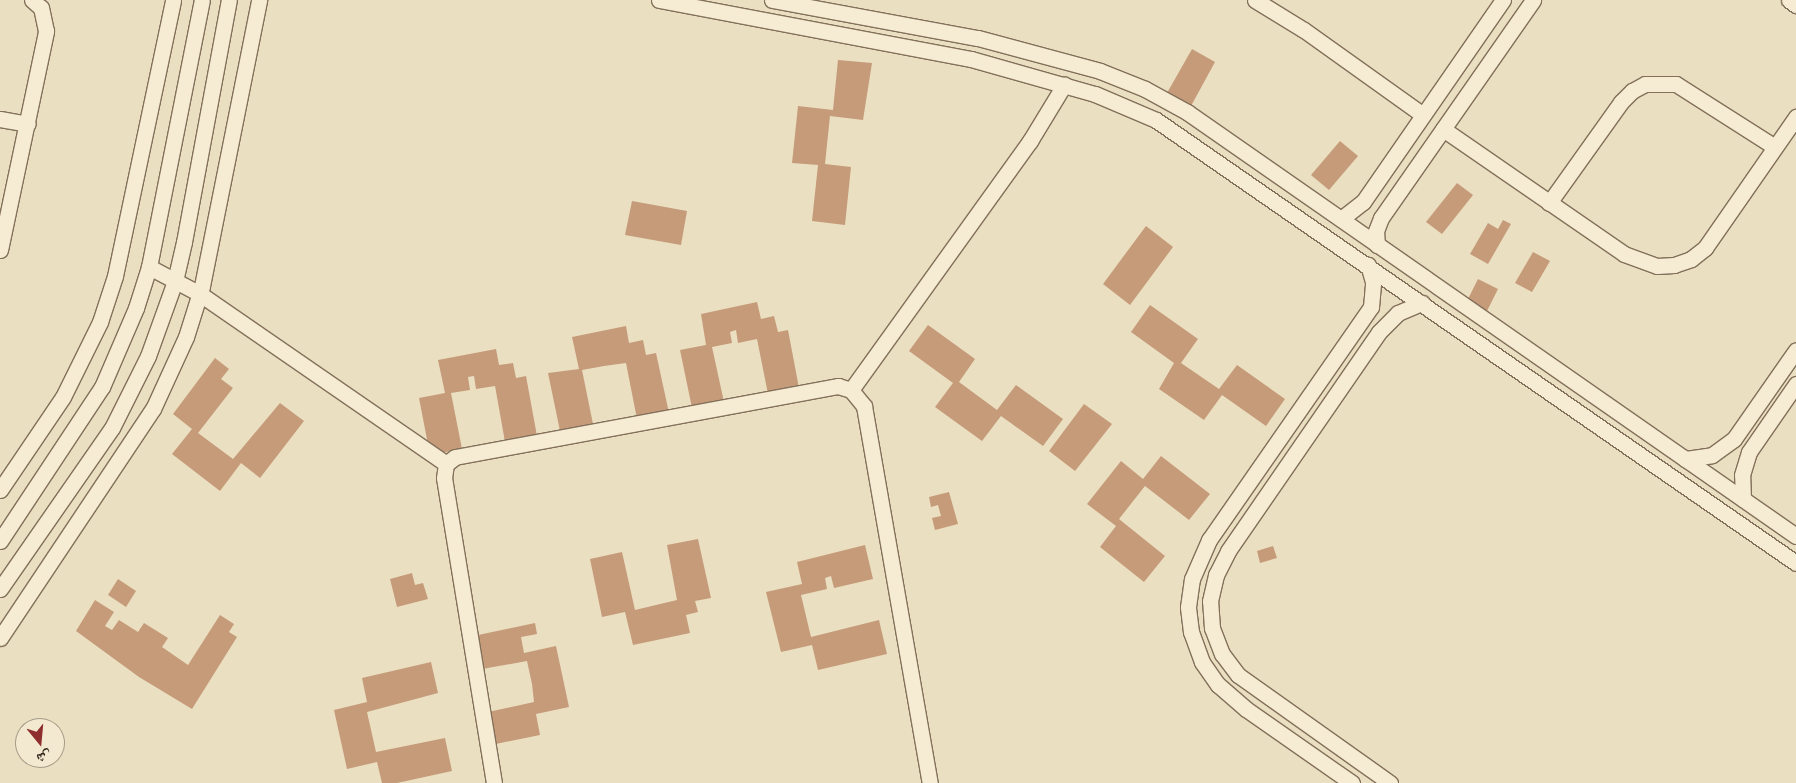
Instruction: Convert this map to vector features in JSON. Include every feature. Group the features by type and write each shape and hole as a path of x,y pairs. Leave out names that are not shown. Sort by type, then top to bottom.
{"street":[{"path":"0,250 28,124 46,31 40,8 32,0"},
{"path":"0,490 63,397 100,322 116,276 173,0"},
{"path":"0,541 102,387 133,316 149,266 202,0"},
{"path":"0,589 112,428 148,356 175,281 229,0"},
{"path":"0,638 153,409 186,337 200,294 259,0"},
{"path":"658,0 972,59 1064,85 1126,106 1156,120 1796,563"},
{"path":"772,0 818,4 978,38 1100,71 1145,89 1187,112 1796,536"},
{"path":"1255,0 1304,30 1423,115"},
{"path":"1340,219 1359,207 1503,0"},
{"path":"1378,245 1376,231 1381,218 1533,0"},
{"path":"1789,0 1796,5"},
{"path":"1550,203 1621,102 1632,91 1645,84 1676,84 1775,147"},
{"path":"851,390 1030,141 1064,85"},
{"path":"1443,129 1639,262 1656,266 1674,265 1691,259 1705,248 1796,117"},
{"path":"0,119 28,124"},
{"path":"1352,783 1246,709 1218,685 1202,662 1191,632 1188,608 1192,580 1209,540 1371,308 1373,282 1368,265"},
{"path":"149,266 200,294 446,464"},
{"path":"1390,783 1238,675 1219,645 1212,628 1210,602 1216,575 1228,551 1361,358 1388,322 1410,306 1422,303"},
{"path":"1344,348 1361,358"},
{"path":"1685,459 1712,455 1734,439 1796,350"},
{"path":"1743,499 1742,475 1749,452 1796,384"},
{"path":"494,783 444,478 446,464 455,457 816,388 838,386 851,390 864,406 930,783"}],"building":[{"path":"1192,49 1215,62 1191,106 1167,93"},
{"path":"838,60 872,63 863,120 830,116 825,164 851,167 845,225 812,221 818,165 792,163 798,106 833,110"},
{"path":"1340,141 1358,156 1329,190 1311,175"},
{"path":"1457,183 1473,195 1442,234 1426,222"},
{"path":"632,201 687,211 681,245 625,235"},
{"path":"1503,220 1511,224 1488,264 1470,254 1488,223 1498,229"},
{"path":"1146,226 1173,247 1130,305 1103,284"},
{"path":"1533,252 1550,261 1532,292 1515,283"},
{"path":"1478,279 1498,289 1483,319 1463,309"},
{"path":"757,302 761,319 774,316 778,332 788,330 799,388 768,394 757,339 738,343 736,330 730,332 732,343 712,347 724,402 692,408 680,350 706,345 701,314"},
{"path":"1150,305 1198,339 1181,363 1219,389 1237,365 1285,399 1266,426 1222,395 1204,420 1159,389 1174,363 1131,332"},
{"path":"928,325 975,359 959,382 997,410 1016,385 1063,419 1043,446 1001,416 982,441 935,407 953,383 909,351"},
{"path":"626,326 629,343 643,340 646,355 656,353 669,413 637,419 626,363 604,366 582,370 593,424 560,431 548,373 579,369 572,337"},
{"path":"496,349 499,365 513,363 516,378 526,376 537,436 505,442 495,386 476,389 474,376 468,377 470,390 451,393 462,449 430,455 419,398 445,393 438,360"},
{"path":"215,358 229,369 221,379 233,388 198,433 233,459 280,403 304,421 260,478 241,463 220,491 172,454 192,429 173,414"},
{"path":"1084,404 1112,424 1075,471 1049,451"},
{"path":"1161,456 1210,494 1189,520 1145,486 1119,519 1165,556 1144,582 1100,547 1116,526 1087,504 1121,461 1143,479"},
{"path":"949,492 958,524 935,530 932,518 941,516 938,505 931,507 929,497"},
{"path":"698,539 711,598 695,601 698,612 686,615 690,633 633,645 625,612 602,617 590,559 622,552 635,610 677,600 667,545"},
{"path":"865,545 873,579 834,588 831,576 825,578 827,589 801,595 811,637 879,620 887,654 818,670 812,645 781,652 766,592 802,584 797,562"},
{"path":"1273,546 1277,558 1260,563 1257,551"},
{"path":"412,573 415,585 423,583 428,599 397,607 390,579"},
{"path":"118,579 136,591 126,607 108,595"},
{"path":"95,600 114,612 105,626 112,630 119,620 138,632 144,623 168,638 162,647 188,665 220,615 234,624 229,632 237,637 192,709 139,677 76,631"},
{"path":"535,623 537,634 521,637 524,653 556,646 569,707 536,714 540,735 486,746 479,714 534,702 532,684 527,661 471,671 464,638"},
{"path":"431,662 438,693 367,712 376,752 445,738 452,771 397,783 382,783 377,762 347,769 334,710 367,702 362,678"}]}
